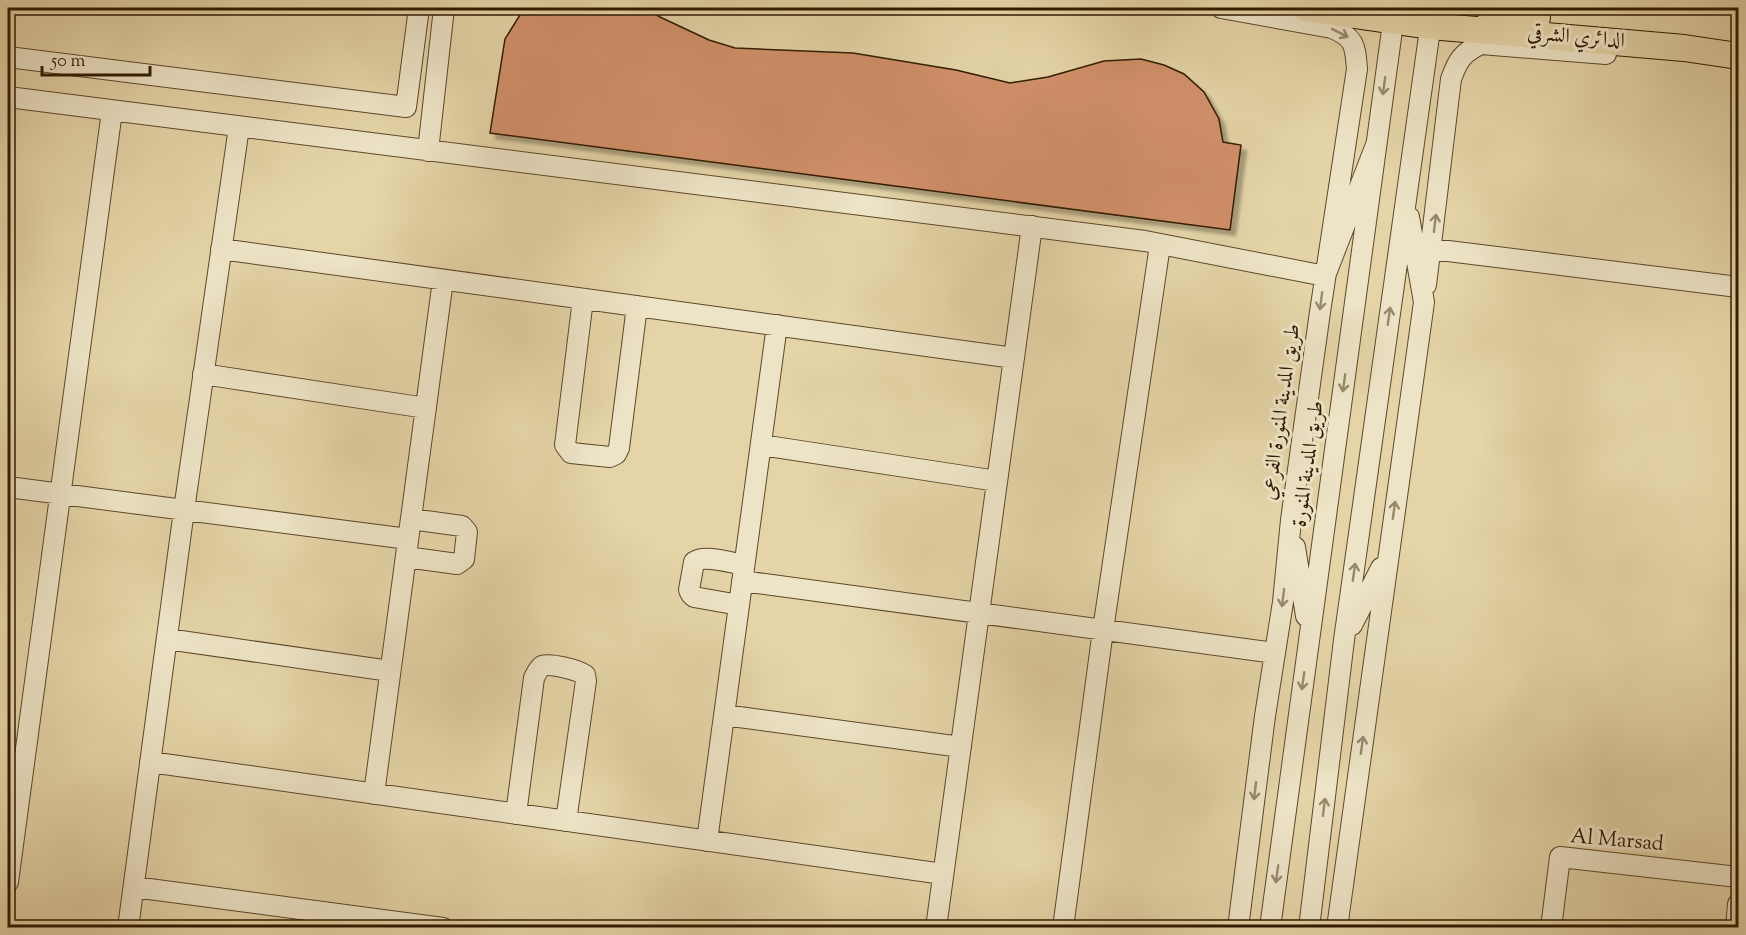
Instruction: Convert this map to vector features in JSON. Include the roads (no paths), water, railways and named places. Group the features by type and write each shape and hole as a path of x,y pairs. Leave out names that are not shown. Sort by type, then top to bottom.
{"main road":[{"name":"الدائري الشرقي","path":"1306,8 1432,17 1738,56"},
{"path":"1488,8 1503,14 1636,30 1684,48"}],"street":[{"path":"8,57 406,106 419,8"},
{"path":"428,151 444,8"},
{"name":"طريق المدينة المنورة الفرعي","path":"1221,8 1332,28 1346,34 1354,43 1357,61 1291,520 1283,602 1238,927"},
{"name":"طريق المدينة المنورة","path":"1268,923 1394,14"},
{"path":"1311,923 1344,640 1432,17"},
{"path":"1337,927 1432,249 1451,79 1456,66 1462,54 1481,44 1638,56 1684,48"},
{"path":"8,97 1145,241 1325,276 1377,145"},
{"path":"8,882 112,111"},
{"path":"128,927 184,510 239,127"},
{"path":"1406,199 1424,302"},
{"path":"936,927 1032,226"},
{"path":"1063,927 1103,630 1160,244"},
{"path":"221,249 1014,358"},
{"path":"1432,249 1738,287"},
{"path":"374,794 443,280"},
{"path":"583,299 565,445 571,453 610,457 620,448 637,306"},
{"path":"707,841 777,325"},
{"path":"203,374 426,408"},
{"path":"761,445 997,481"},
{"path":"8,487 184,510 407,548 457,564 464,559 466,529 462,526 411,519"},
{"path":"1291,520 1309,639"},
{"path":"1344,640 1388,553"},
{"path":"739,605 694,597 689,590 694,562 705,558 743,573 979,613 1275,653"},
{"path":"167,639 390,671"},
{"path":"516,814 534,678 542,666 549,665 579,670 585,675 586,681 566,821"},
{"path":"724,715 961,747"},
{"path":"150,762 943,874"},
{"name":"Al Marsad","path":"1551,927 1560,857 1738,877"},
{"path":"134,887 357,922 443,927"},
{"path":"1736,927 1738,904"}]}
